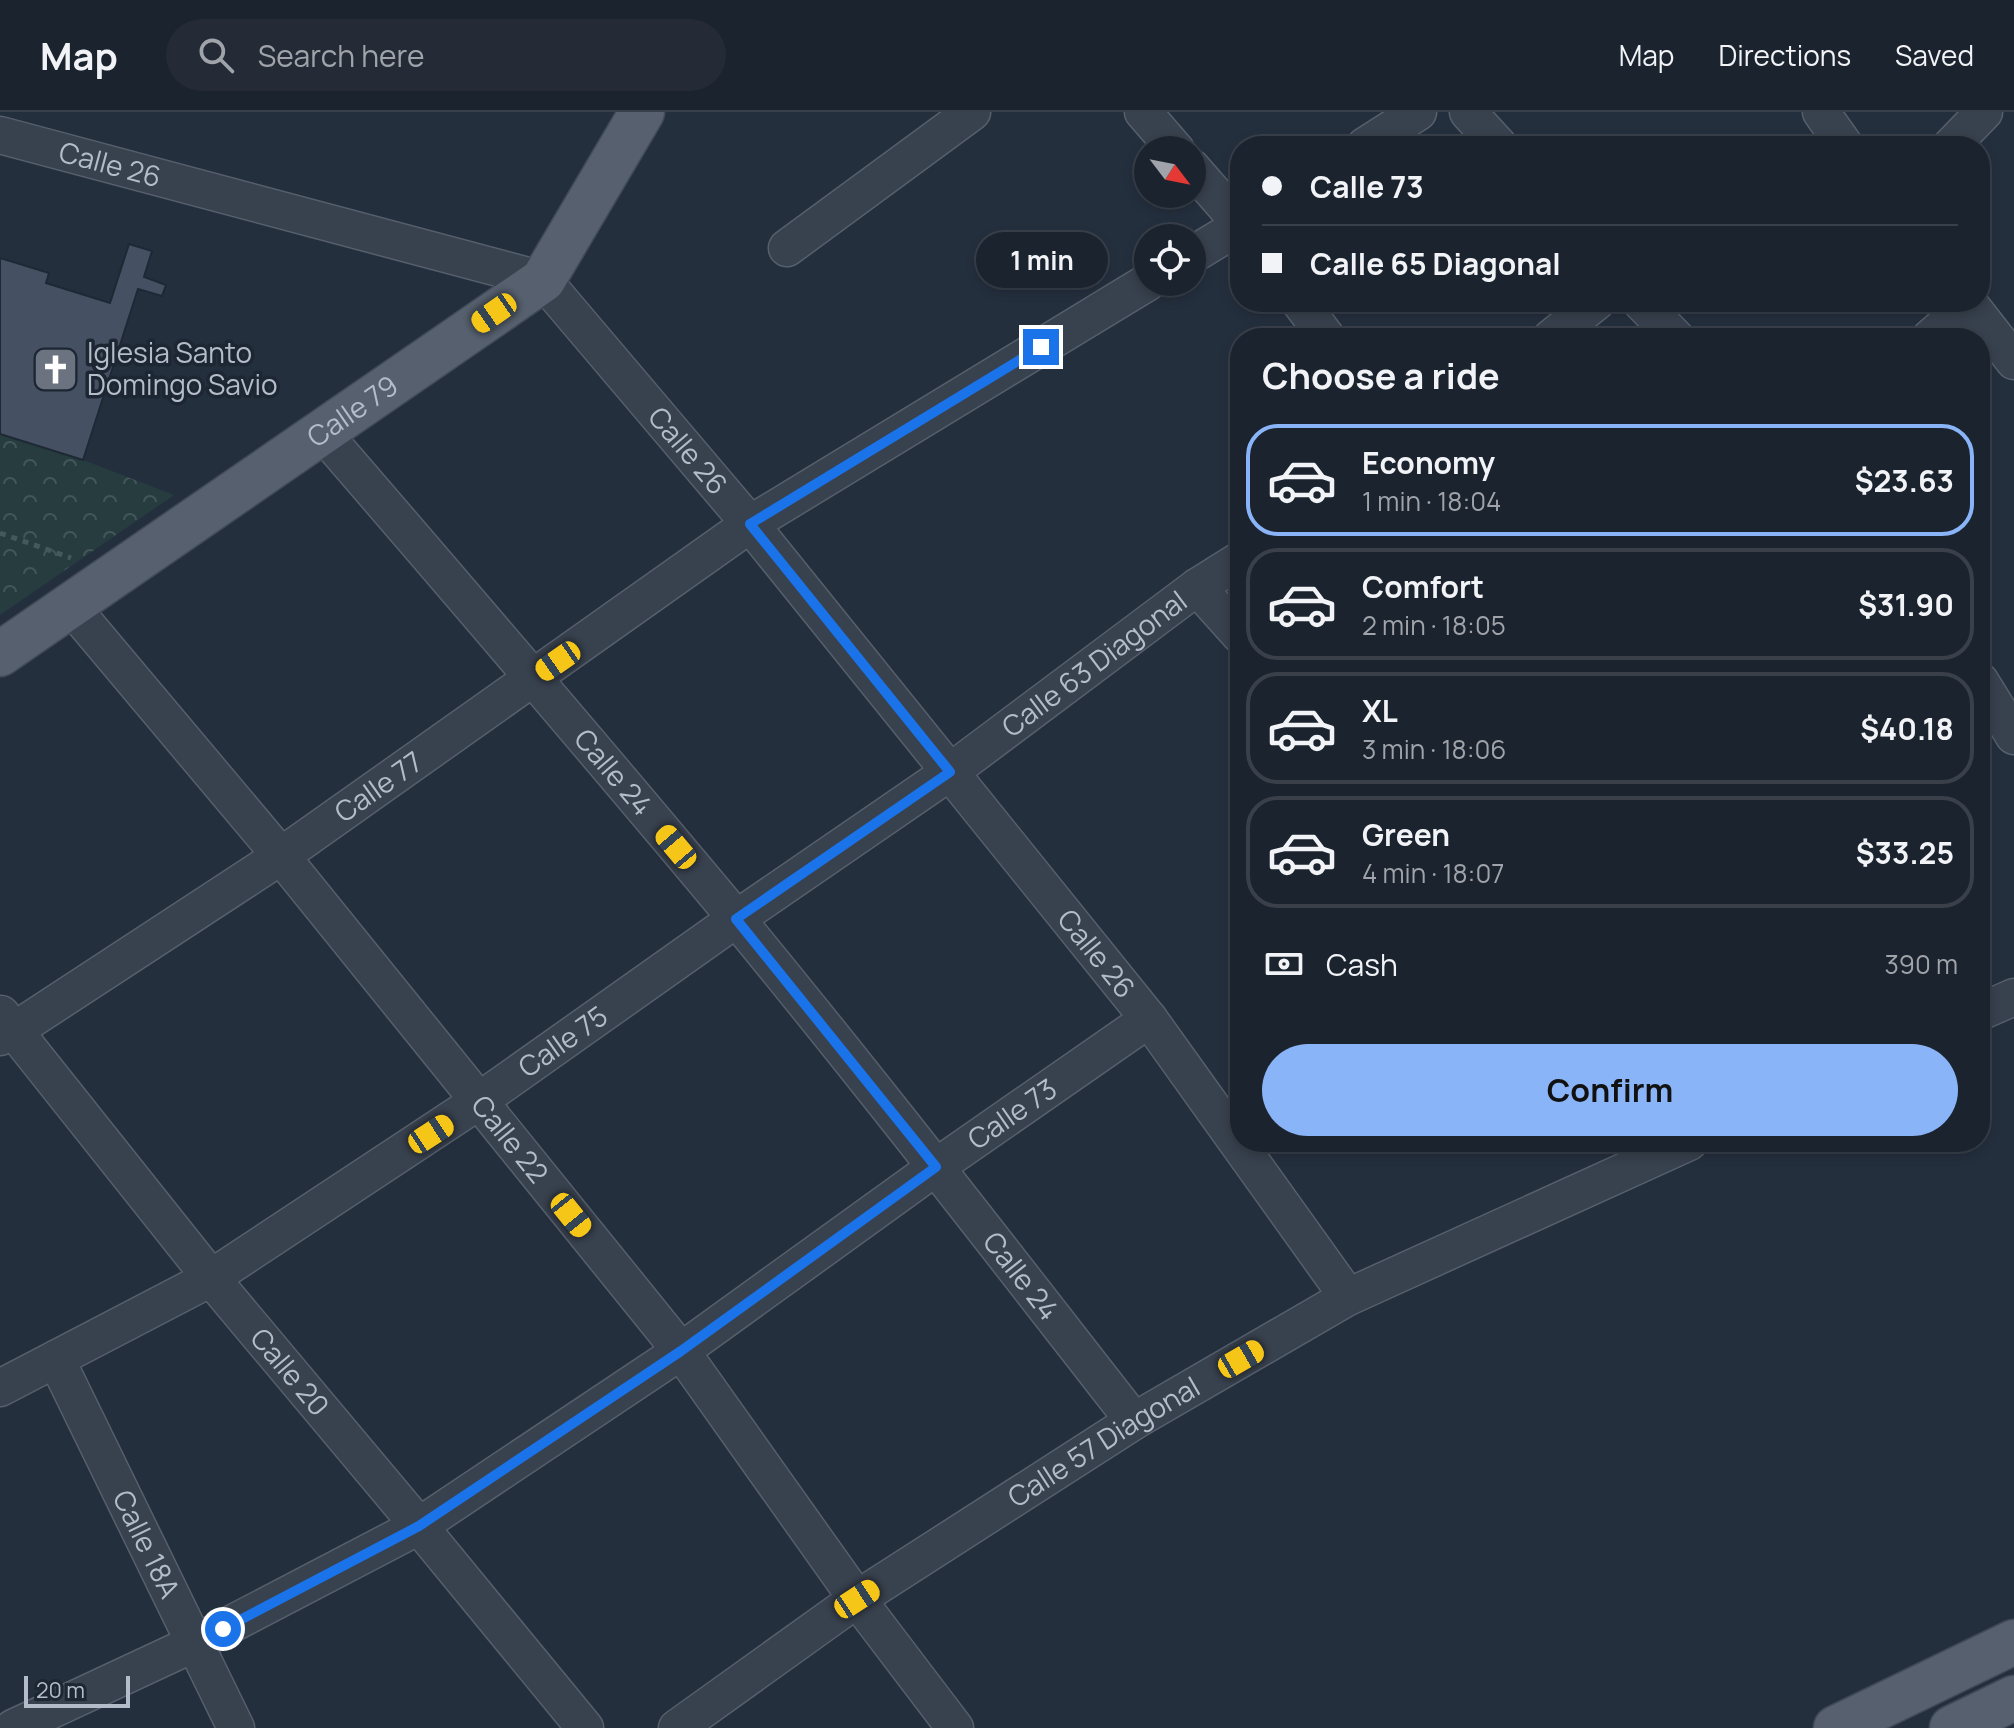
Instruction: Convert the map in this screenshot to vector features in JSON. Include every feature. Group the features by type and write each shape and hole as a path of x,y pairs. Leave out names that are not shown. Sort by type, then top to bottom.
{"main road":[{"name":"Calle 79","path":"0,654 543,280 642,112"},
{"path":"1836,1728 2011,1650"},
{"path":"1952,1728 2014,1698"}],"street":[{"path":"787,248 972,112"},
{"path":"1143,112 1164,136"},
{"path":"1381,136 1418,112"},
{"path":"1468,112 1490,136"},
{"path":"1821,112 1838,136"},
{"path":"1961,136 1984,112"},
{"name":"Calle 26","path":"0,135 543,280 750,524 950,772 1149,1019 1230,1132"},
{"path":"1206,185 1230,213"},
{"path":"1206,246 1230,231"},
{"name":"Calle 77","path":"5,1026 281,856 750,524 1134,291"},
{"path":"1564,328 1584,312"},
{"path":"1651,312 1666,328"},
{"path":"1941,328 1959,312"},
{"path":"1976,312 1988,328"},
{"path":"1990,330 2014,361"},
{"name":"Calle 24","path":"322,432 736,919 936,1167 1134,1421"},
{"name":"Calle 63 Diagonal","path":"950,772 1197,587 1230,566"},
{"path":"1197,587 1230,624"},
{"name":"Calle 22","path":"70,605 281,856 681,1351 857,1599 955,1728"},
{"path":"1990,697 2014,736"},
{"name":"Calle 75","path":"0,1388 211,1278 479,1101 950,772"},
{"path":"1990,1008 2014,997"},
{"name":"Calle 73","path":"13,1728 195,1643 419,1526 681,1351 936,1167 1149,1019"},
{"name":"Calle 20","path":"5,1026 585,1728"},
{"name":"Calle 26","path":"1244,1152 1348,1297"},
{"name":"Calle 57 Diagonal","path":"677,1728 857,1599 1134,1421 1348,1297 1656,1152"},
{"name":"Calle 18A","path":"56,1359 236,1728"}],"path":[{"path":"0,533 115,574"}],"green space":[{"path":"0,434 83,460 174,495 0,615"}],"building":[{"name":"Iglesia Santo Domingo Savio","path":"129,244 152,251 144,277 166,285 162,296 138,289 83,460 0,434 0,258 49,273 46,283 110,303"}],"place":[{"name":"Iglesia Santo Domingo Savio","path":"56,369"}],"route":[{"path":"223,1629 419,1526 681,1351 936,1167 736,919 950,772 750,524 1041,347"}]}
